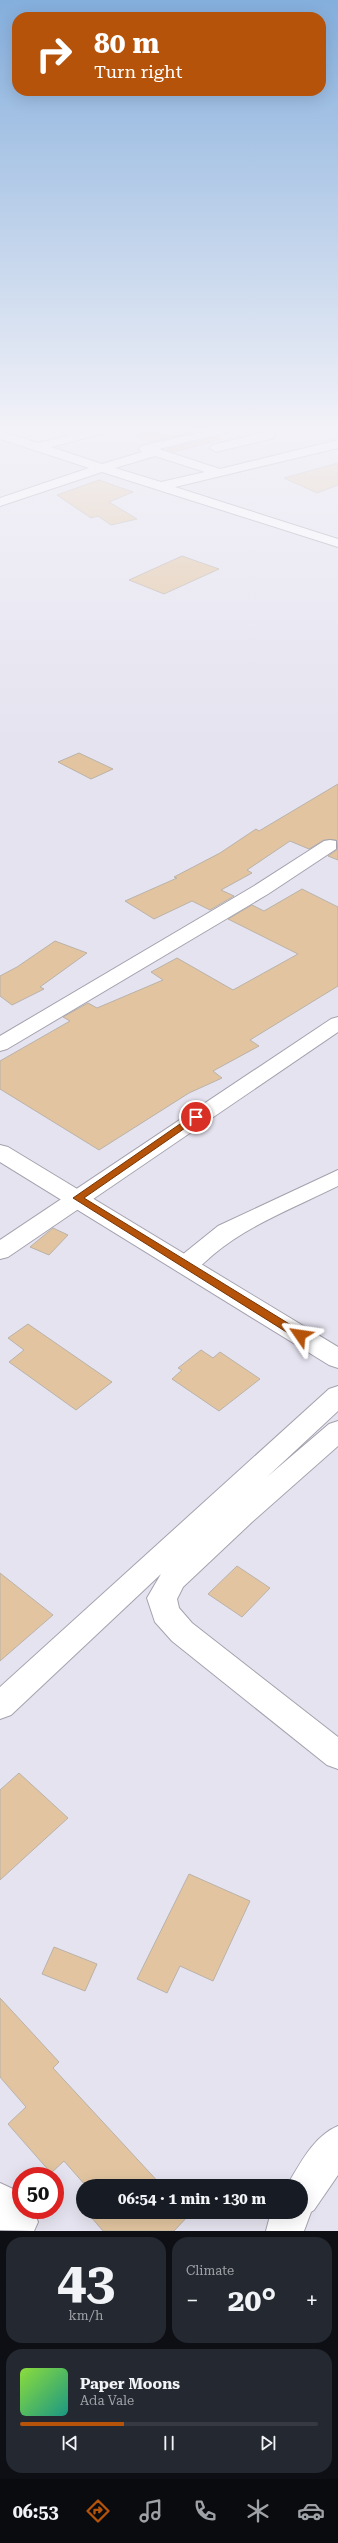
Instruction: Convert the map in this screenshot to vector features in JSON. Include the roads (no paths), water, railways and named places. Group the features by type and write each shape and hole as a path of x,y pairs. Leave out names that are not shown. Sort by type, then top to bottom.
{"street":[{"path":"304,532 338,543"},
{"path":"0,1045 261,890 330,845"},
{"path":"0,1251 338,1023"},
{"path":"0,1152 78,1198 338,1359"},
{"path":"186,1265 226,1232 338,1177"},
{"path":"0,1706 123,1591 338,1396"},
{"path":"338,1431 242,1514 179,1574 162,1598 165,1613 182,1632 338,1755"},
{"path":"308,2185 316,2172 338,2144"},
{"path":"285,2231 287,2219"}]}
